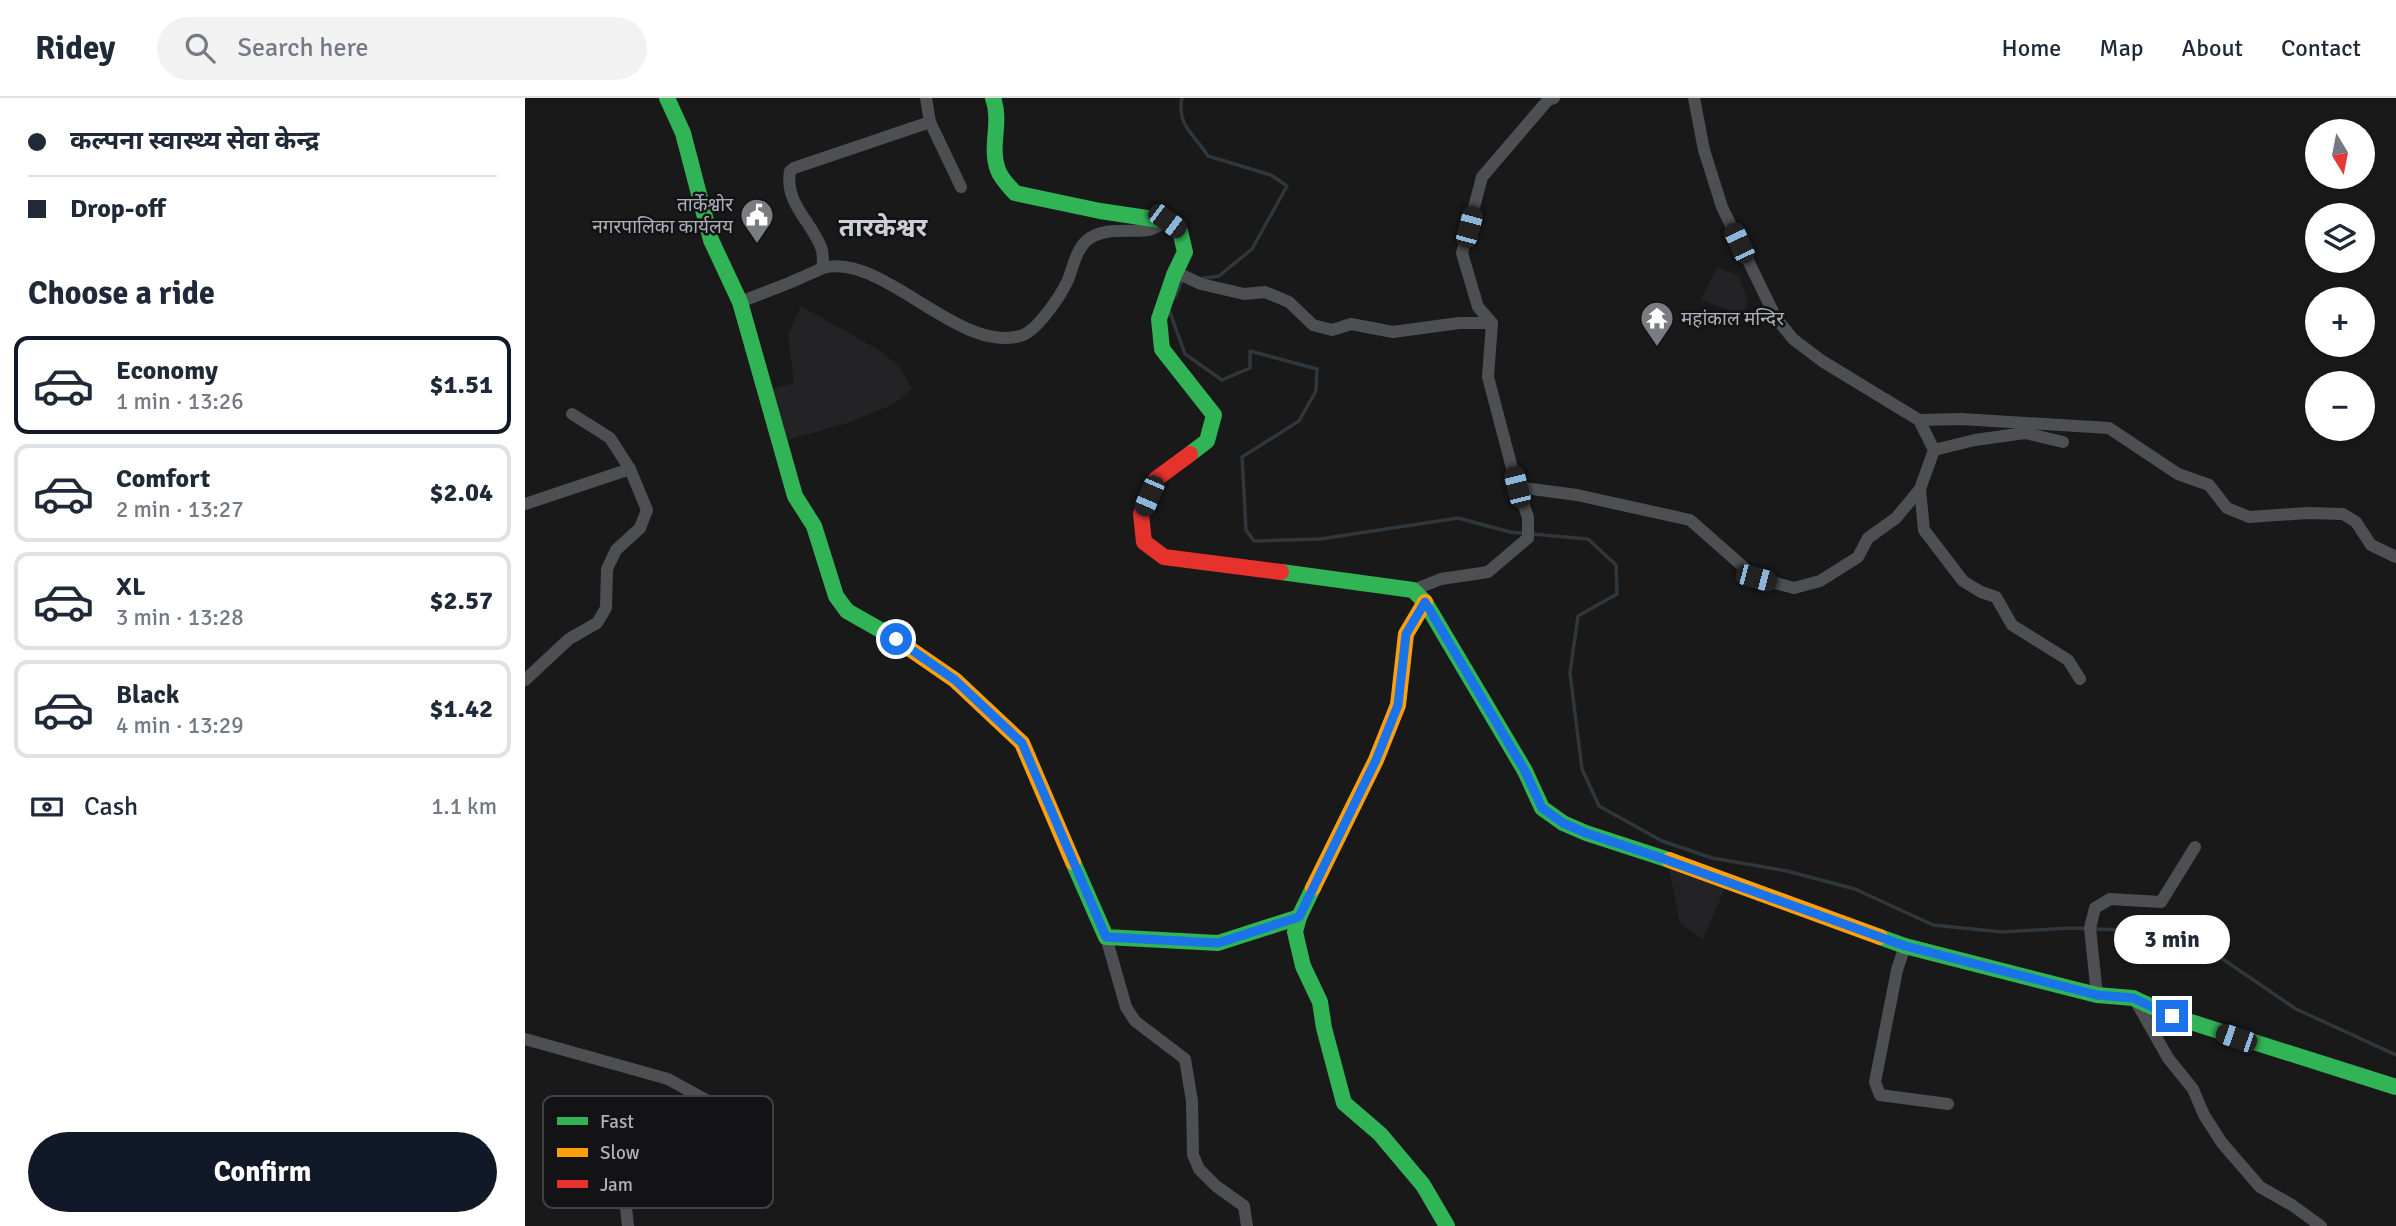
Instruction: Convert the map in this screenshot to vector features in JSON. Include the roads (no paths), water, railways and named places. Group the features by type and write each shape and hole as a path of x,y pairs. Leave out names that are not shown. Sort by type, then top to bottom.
{"street":[{"path":"667,98 683,133 712,240 740,302 795,496 814,526 841,606 896,639 955,680 1022,743 1106,937 1126,1007 1135,1021 1185,1059 1192,1101 1192,1155 1199,1169 1216,1186 1244,1206 1247,1226"},
{"path":"926,98 930,122 961,187"},
{"path":"993,98 998,119 995,146 999,171 1015,193 1100,211 1167,221 1180,231 1185,253 1179,275 1159,319 1163,349 1214,415 1207,441 1156,479 1141,514 1144,542 1164,557 1413,590 1441,579 1488,572 1528,538 1528,517 1517,487 1489,377 1492,323 1478,307 1462,253 1482,177 1548,100 1553,98"},
{"path":"1517,487 1577,495 1690,520 1756,578 1794,588 1820,581 1858,557 1868,538 1896,518 1920,489 1934,450 1919,421 1875,391 1822,361 1793,339 1776,318 1722,207 1705,150 1694,98"},
{"path":"823,268 822,250 795,206 788,182 790,172 794,168 930,122"},
{"path":"740,302 832,265 850,267 868,274 978,334 1000,339 1023,336 1038,323 1067,282 1083,244 1095,234 1117,230 1150,230 1167,221"},
{"path":"1179,275 1201,284 1244,294 1265,292 1290,302 1313,325 1332,330 1352,324 1393,332 1459,323 1492,323"},
{"path":"525,680 569,639 597,623 606,608 607,569 616,550 640,528 647,510 630,469 610,438 572,414"},
{"path":"1919,421 1961,419 2109,428 2178,474 2209,485 2227,508 2249,517 2308,513 2343,514 2356,522 2371,545 2396,557"},
{"path":"1934,450 1975,440 2025,433 2063,442"},
{"path":"525,504 630,469"},
{"path":"1920,489 1924,530 1963,581 1996,597 2012,625 2068,660 2080,679"},
{"path":"1413,590 1425,602 1525,771 1542,808 1563,823 1905,946 2097,995 2133,998 2185,1021 2396,1087"},
{"path":"1425,602 1406,634 1398,705 1376,760 1299,917 1295,932 1303,967 1324,1014 1324,1028 1344,1103 1380,1134 1423,1185 1447,1226"},
{"path":"2097,995 2090,928 2095,908 2110,899 2161,902 2195,848"},
{"path":"1106,937 1218,943 1299,917"},
{"path":"1905,946 1897,970 1875,1082 1880,1095 1948,1104"},
{"path":"2133,998 2168,1058 2193,1089 2204,1115 2222,1143 2260,1187 2321,1226"},
{"path":"525,1039 668,1079 699,1096"},
{"path":"626,1208 628,1226"}],"waterway":[{"path":"1182,98 1184,123 1208,156 1271,175 1287,186 1252,249 1219,276 1199,279"},
{"path":"1175,297 1184,280"},
{"path":"1169,310 1185,354 1222,380 1250,368 1250,351 1317,369 1316,391 1299,421 1242,457 1246,530 1254,541 1320,539 1458,518 1510,532 1588,539 1616,565 1617,594 1578,616 1570,673 1582,769 1599,806 1662,841 1712,858 1787,871 1855,889 1933,925 2002,932 2070,928 2172,932 2211,951 2296,1009 2396,1055"}],"place":[{"name":"तार्केश्वोर नगरपालिका कार्यलय","path":"757,245"},
{"name":"महांकाल मन्दिर","path":"1657,348"}],"district":[{"name":"तारकेश्वर","path":"883,227"}]}
